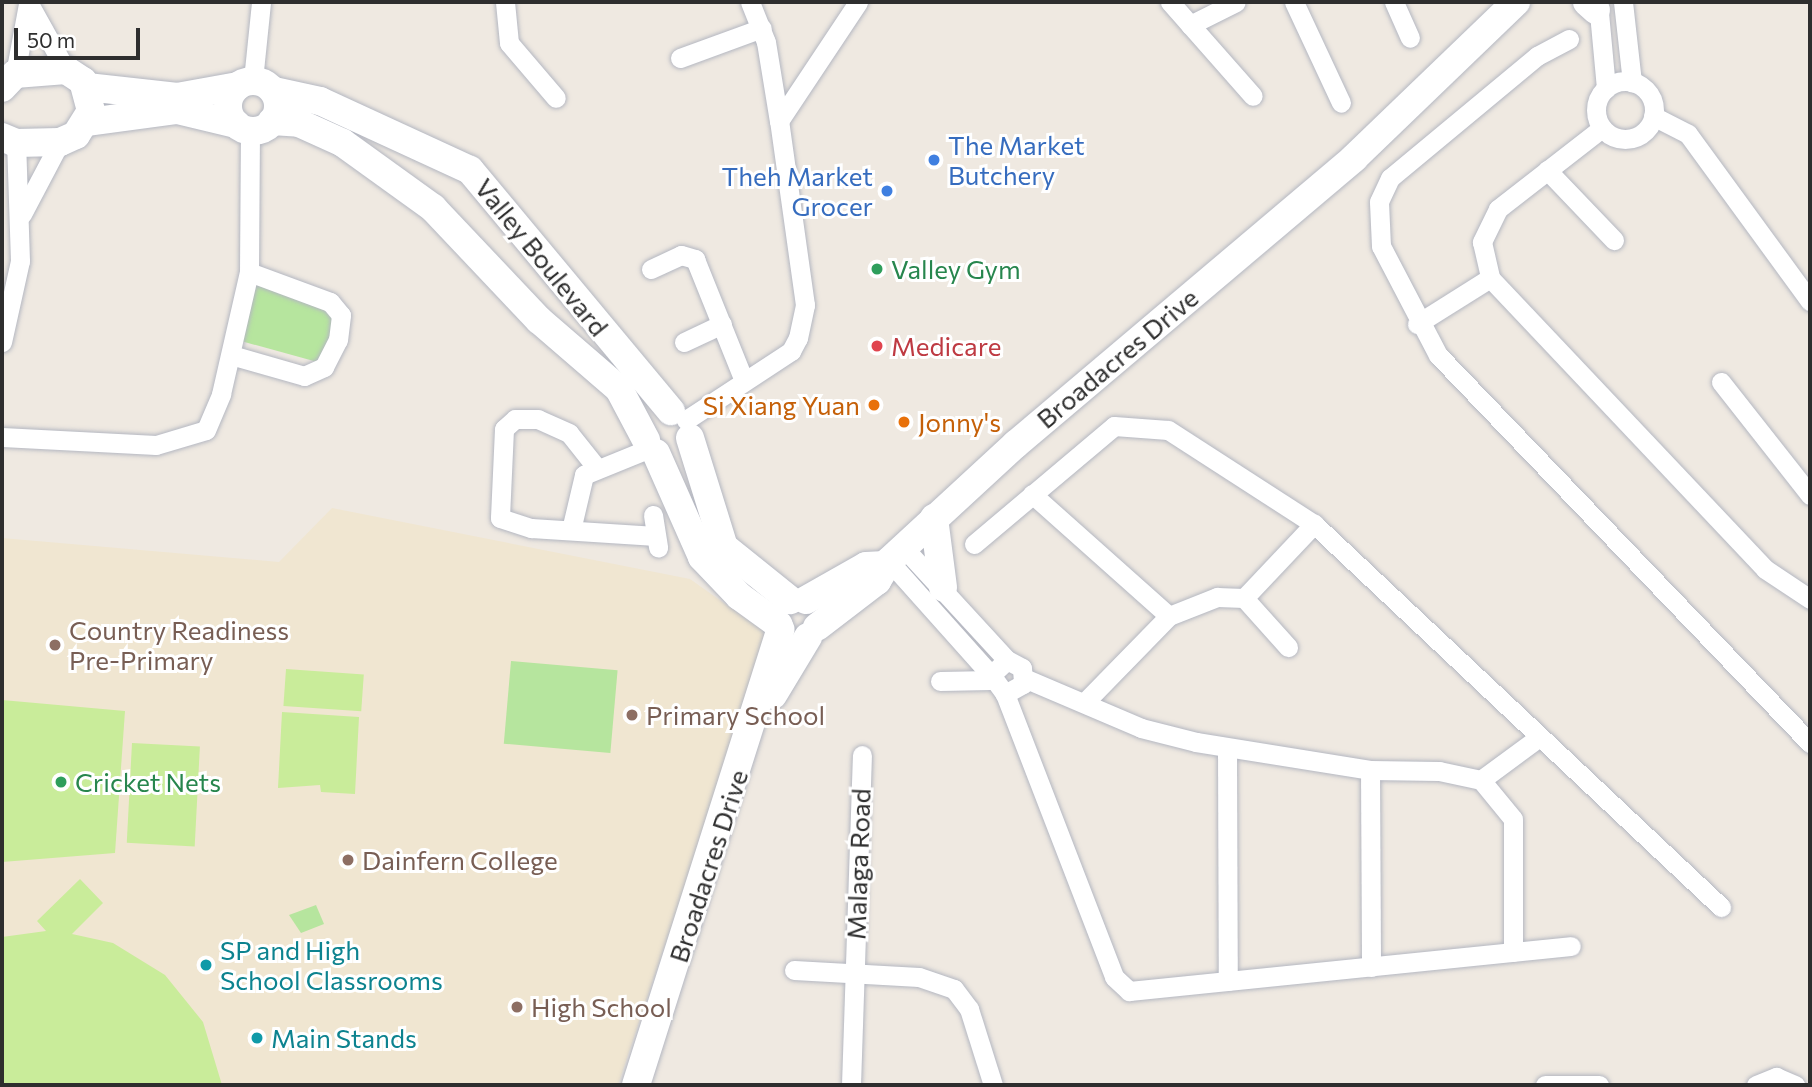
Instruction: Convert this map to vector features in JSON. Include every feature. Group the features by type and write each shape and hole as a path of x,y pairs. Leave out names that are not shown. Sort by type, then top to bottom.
{"street":[{"path":"253,125 228,108 255,86 261,2"},
{"path":"505,2 509,43 556,98"},
{"path":"651,447 651,418 683,423 791,351 802,328 805,305 779,121 762,28 750,2"},
{"path":"779,121 858,2"},
{"path":"1170,2 1253,96"},
{"path":"1191,25 1236,2"},
{"path":"1294,2 1341,103"},
{"path":"1394,2 1410,38"},
{"name":"Broadacres Drive","path":"1354,158 1516,2"},
{"name":"Broadacres Drive","path":"755,724 812,632 877,581 893,558 934,518 1354,158 1465,71 1537,2"},
{"path":"1623,2 1632,82 1651,99 1653,116"},
{"path":"22,214 60,142 88,122 76,78 28,3"},
{"path":"8,81 28,3"},
{"path":"1594,5 1606,89 1597,104 1602,128"},
{"path":"680,58 762,28"},
{"path":"1569,39 1536,57 1390,177 1376,223 1417,324 1519,441 1810,743"},
{"name":"Valley Boulevard","path":"8,81 76,78 177,97 255,86 320,101 422,142 470,170 598,327 683,423 715,525 735,577"},
{"path":"1606,89 1632,82"},
{"path":"253,125 278,107 255,86"},
{"name":"Valley Boulevard","path":"88,122 177,110 253,125 318,130 391,173 572,348 619,389 651,447 702,557 789,614"},
{"path":"1602,128 1632,138 1653,116"},
{"path":"1653,116 1688,134 1810,301"},
{"path":"2,437 116,446 191,439 215,414 249,272 253,125"},
{"path":"1602,128 1497,209 1485,228 1490,278 1765,569 1809,593"},
{"path":"2,342 17,288 22,214 9,140 60,142"},
{"path":"1547,170 1614,240"},
{"path":"651,269 691,256 744,381"},
{"path":"231,355 304,376 324,367 338,340 341,315 330,302 249,272"},
{"path":"1417,324 1490,278"},
{"path":"684,342 722,324"},
{"path":"572,348 598,327"},
{"path":"1721,382 1810,495"},
{"path":"596,467 569,433 538,419 515,419 504,429 500,518 657,542 653,515"},
{"path":"571,530 582,478 596,467 651,447 677,454 683,423"},
{"path":"974,544 1114,426 1150,426 1188,441 1314,524 1538,738 1721,907"},
{"path":"1032,494 1169,616"},
{"path":"932,615 947,590 934,518"},
{"path":"1244,598 1314,524"},
{"path":"893,558 947,590 1007,660 1018,664 1024,678 1020,689 1005,694"},
{"path":"893,558 932,615 1005,694 1116,982 1129,991 1571,946"},
{"name":"Broadacres Drive","path":"636,1085 651,1049 789,614 866,566 893,558"},
{"path":"1085,702 1169,616 1227,594 1244,598 1288,647"},
{"path":"789,614 790,638 812,632"},
{"path":"940,681 990,678 1007,660"},
{"path":"1024,678 1142,728 1227,748 1370,770 1439,771 1481,780 1513,819 1513,952"},
{"path":"1481,780 1538,738"},
{"path":"1227,748 1228,981"},
{"name":"Malaga Road","path":"850,1085 862,755"},
{"path":"1370,770 1371,967"},
{"name":"Malaga Road","path":"794,970 853,972"},
{"path":"853,972 919,977 954,989 969,1009 993,1085"},
{"name":"Broadacres Drive","path":"646,1085 651,1049"},
{"path":"1755,1085 1776,1077 1795,1085"},
{"path":"1545,1085 1599,1085"}],"shaded area":[{"name":"Dainfern College","path":"332,508 690,579 769,635 618,1085 2,1085 2,538 279,562"}],"green space":[{"path":"258,280 340,315 321,363 241,341"},
{"path":"511,661 618,670 610,753 504,744"},
{"path":"286,669 364,674 361,711 283,706"},
{"name":"Cricket Nets","path":"2,700 125,711 115,853 2,862"},
{"path":"282,712 359,717 355,794 321,792 320,785 278,788"},
{"path":"132,743 200,747 195,846 127,843"},
{"path":"80,879 103,903 72,934 113,943 165,975 203,1022 222,1085 2,1085 2,937 46,931 37,921"},
{"path":"316,905 324,924 301,933 289,915"}],"place":[{"name":"The Market Butchery","path":"934,160"},
{"name":"Theh Market Grocer","path":"887,191"},
{"name":"Valley Gym","path":"877,269"},
{"name":"Medicare","path":"877,346"},
{"name":"Si Xiang Yuan","path":"874,405"},
{"name":"Jonny's","path":"904,422"},
{"name":"Country Readiness Pre-Primary","path":"55,645"},
{"name":"Primary School","path":"632,715"},
{"name":"Cricket Nets","path":"61,782"},
{"name":"Dainfern College","path":"348,860"},
{"name":"SP and High School Classrooms","path":"206,965"},
{"name":"High School","path":"517,1007"},
{"name":"Main Stands","path":"257,1038"}]}
